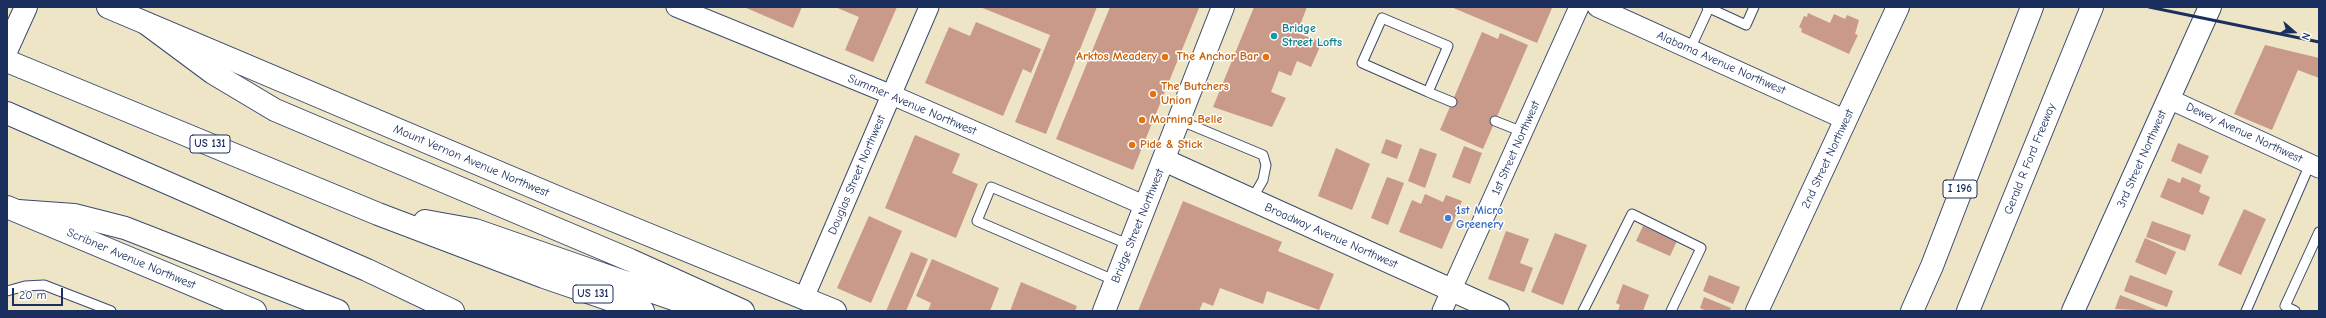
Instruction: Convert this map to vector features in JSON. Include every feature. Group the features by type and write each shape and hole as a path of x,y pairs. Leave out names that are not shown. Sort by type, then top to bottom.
{"main road":[{"path":"7,49 26,7"},
{"name":"Mount Vernon Avenue Northwest","path":"108,7 835,311"},
{"name":"Bridge Street Northwest","path":"1104,311 1223,7"},
{"name":"2nd Street Northwest","path":"1757,311 1898,7"},
{"name":"I 196","path":"1912,311 1932,266 2032,7"},
{"name":"Gerald R Ford Freeway","path":"1968,311 2092,7"},
{"name":"3rd Street Northwest","path":"2073,311 2210,7"},
{"path":"147,24 213,73 275,110 623,257 743,311"},
{"name":"US 131","path":"7,61 378,214 544,277 643,311"},
{"path":"15,117 367,270 453,311"},
{"name":"Broadway Avenue Northwest","path":"1164,160 1251,201 1498,311"},
{"path":"13,209 74,215 126,228 338,311"},
{"name":"Scribner Avenue Northwest","path":"13,209 244,309"},
{"path":"378,214 475,230 708,311"},
{"path":"367,270 421,311"}],"street":[{"name":"Summer Avenue Northwest","path":"676,7 892,96 1146,206"},
{"name":"Douglas Street Northwest","path":"804,298 929,7"},
{"name":"1st Street Northwest","path":"1442,311 1579,7"},
{"name":"Alabama Avenue Northwest","path":"1597,7 1846,120"},
{"name":"Dewey Avenue Northwest","path":"2169,99 2315,166"}],"lane":[{"path":"1690,49 1708,7 1746,25 1754,7"},
{"path":"1428,92 1448,46 1382,18 1362,63 1428,92 1452,102"},
{"path":"1180,120 1263,154 1266,165 1263,180 1251,201"},
{"path":"1494,121 1523,132"},
{"path":"2246,311 2315,166"},
{"path":"1116,281 977,221 991,187 1130,245"},
{"path":"1583,311 1632,214 1701,248 1671,311"},
{"path":"2295,311 2285,306 2319,232"},
{"path":"7,291 25,286 44,285 111,311"}],"building":[{"path":"744,7 802,7 793,28"},
{"path":"835,7 897,7 873,62 845,50 859,17"},
{"path":"980,7 1097,7 1046,134 1015,122 1050,35"},
{"path":"1110,7 1199,8 1133,170 1056,139"},
{"path":"1254,7 1307,7 1297,33 1322,42 1311,67 1297,61 1291,76 1279,71 1271,92 1286,98 1272,127 1213,107"},
{"path":"1451,7 1551,7 1552,8 1537,43"},
{"path":"1808,13 1830,23 1834,14 1845,19 1847,15 1859,20 1855,34 1858,35 1849,54 1801,32 1802,29 1799,27 1804,16 1807,17"},
{"path":"976,22 1041,49 1031,73 1023,69 1003,116 925,83 949,27 970,36"},
{"path":"1482,32 1498,39 1500,33 1528,45 1483,149 1440,130"},
{"path":"2265,45 2319,58 2319,78 2298,70 2272,130 2234,114"},
{"path":"915,135 960,154 952,173 978,184 956,238 885,208"},
{"path":"1386,139 1402,145 1397,159 1381,153"},
{"path":"2178,143 2209,156 2201,174 2171,161"},
{"path":"1464,146 1482,153 1470,184 1452,177"},
{"path":"1336,148 1370,164 1352,210 1318,196"},
{"path":"1420,148 1437,154 1425,188 1408,181"},
{"path":"1387,177 1404,183 1388,225 1371,218"},
{"path":"2182,177 2201,185 2199,192 2210,197 2203,215 2160,197 2168,178 2180,183"},
{"path":"1425,194 1443,202 1446,195 1462,201 1442,249 1399,232 1412,200 1421,204"},
{"path":"1183,201 1282,242 1278,251 1334,274 1319,310 1267,291 1263,304 1220,288 1213,306 1203,302 1199,311 1138,311"},
{"path":"2244,209 2266,219 2241,275 2218,265"},
{"path":"869,216 902,231 871,303 837,288"},
{"path":"2152,221 2191,235 2185,251 2146,237"},
{"path":"1643,226 1677,241 1670,256 1636,241"},
{"path":"1506,231 1529,239 1520,263 1533,268 1524,292 1488,279"},
{"path":"1555,233 1587,245 1563,305 1531,292"},
{"path":"2145,238 2176,252 2166,275 2135,262"},
{"path":"911,252 928,259 906,311 886,311"},
{"path":"932,259 999,288 990,311 928,311 931,303 916,296"},
{"path":"1709,275 1740,287 1733,304 1703,291"},
{"path":"2130,275 2173,291 2167,307 2124,291"},
{"path":"1021,282 1077,306 1075,311 1010,311"},
{"path":"1623,284 1649,295 1643,311 1618,311 1620,305 1616,303"},
{"path":"2120,295 2157,310 2115,309"},
{"path":"1704,297 1731,308 1730,311 1706,311 1700,308"}],"railway":[{"path":"2149,7 2319,42"}],"place":[{"name":"Bridge Street Lofts","path":"1274,36"},
{"name":"Arktos Meadery","path":"1165,57"},
{"name":"The Anchor Bar","path":"1266,57"},
{"name":"The Butchers Union","path":"1153,94"},
{"name":"Morning Belle","path":"1142,120"},
{"name":"Pide & Stick","path":"1132,145"},
{"name":"1st Micro Greenery","path":"1448,218"}]}
